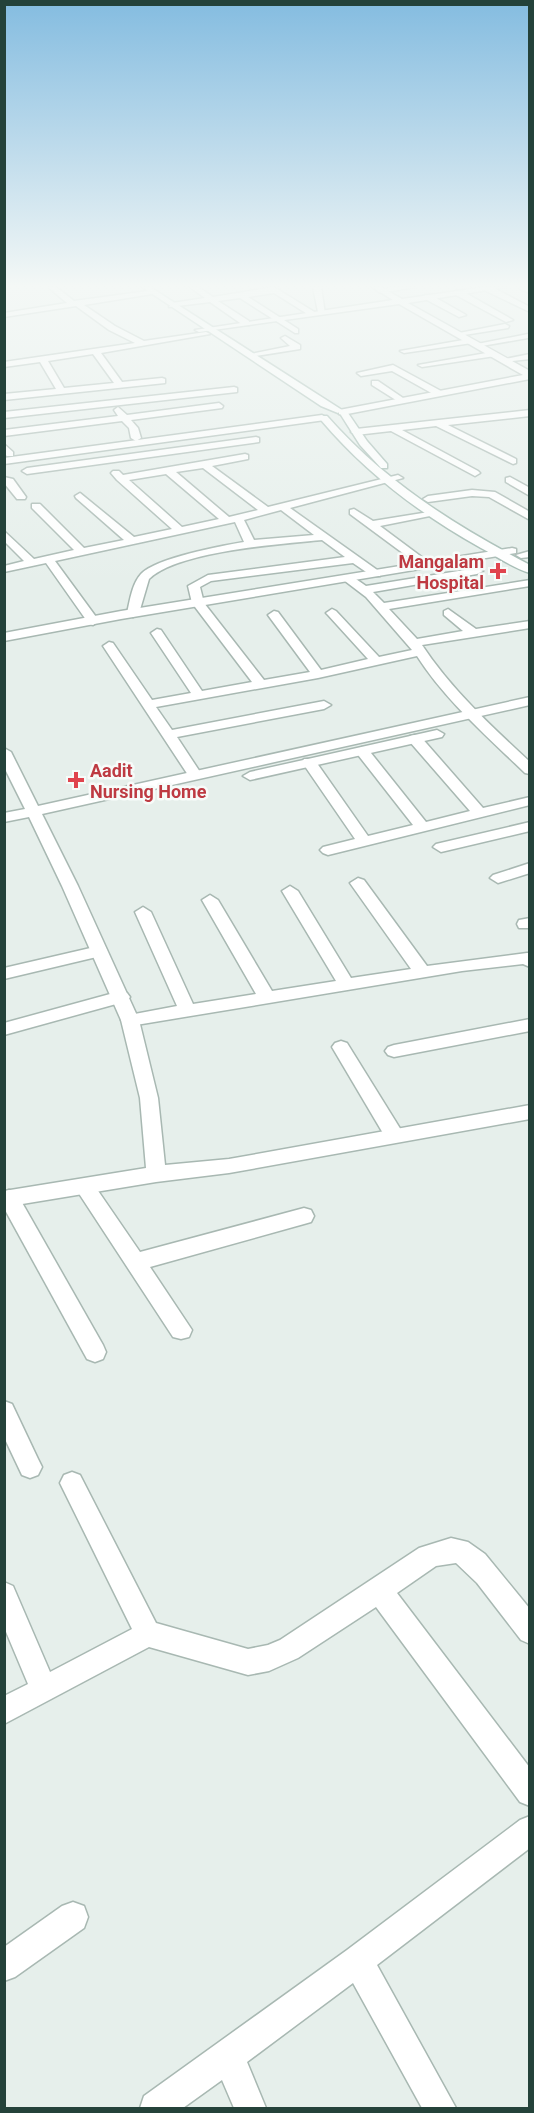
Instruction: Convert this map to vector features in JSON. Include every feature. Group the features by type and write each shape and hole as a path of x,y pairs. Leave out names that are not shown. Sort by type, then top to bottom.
{"street":[{"path":"58,386 62,392"},
{"path":"96,386 134,428 132,441 144,455 162,471 233,519 250,544"},
{"path":"4,397 106,386"},
{"path":"283,386 314,407 344,444 393,479 431,513 530,570"},
{"path":"296,386 343,413 393,479 428,498 451,516 523,555"},
{"path":"379,386 402,400"},
{"path":"425,386 438,393"},
{"path":"343,413 476,386"},
{"path":"6,454 132,441 321,416 325,410 343,413 503,386"},
{"path":"4,415 234,390"},
{"path":"4,433 219,406"},
{"path":"356,432 530,413"},
{"path":"508,415 530,426"},
{"path":"437,423 513,461"},
{"path":"392,428 475,473"},
{"path":"27,471 57,472 106,461 256,440"},
{"path":"120,478 248,460 230,444"},
{"path":"106,461 120,478 179,530"},
{"path":"200,465 207,466 265,510"},
{"path":"4,569 233,519 393,479"},
{"path":"4,480 9,481 21,497"},
{"path":"510,480 530,493"},
{"path":"193,492 231,483"},
{"path":"428,498 472,493 491,494 530,517"},
{"path":"80,496 132,541"},
{"path":"36,506 82,552"},
{"path":"281,506 376,574"},
{"path":"354,512 427,566"},
{"path":"371,525 431,513"},
{"path":"4,534 32,564"},
{"path":"133,613 147,574 197,557 250,544 325,537"},
{"path":"4,637 133,613 499,554 523,555"},
{"path":"261,685 198,603 194,586 208,578 356,559"},
{"path":"49,560 93,621"},
{"path":"363,590 477,571"},
{"path":"348,579 380,607 417,647 431,669 477,719 530,770"},
{"path":"380,607 530,583"},
{"path":"332,613 376,662"},
{"path":"448,613 473,633"},
{"path":"274,615 318,674"},
{"path":"147,705 376,662 417,647 473,633 530,624"},
{"path":"158,633 199,696"},
{"path":"109,646 195,775"},
{"path":"4,818 35,818 362,751 415,739 530,701"},
{"path":"168,735 324,705"},
{"path":"4,830 35,818 195,775 477,719 530,713"},
{"path":"415,739 480,813"},
{"path":"512,753 530,748"},
{"path":"362,751 422,826"},
{"path":"4,752 70,886 130,1020 149,1098 156,1174"},
{"path":"309,762 364,841"},
{"path":"328,850 530,801"},
{"path":"441,847 530,826"},
{"path":"498,878 530,868"},
{"path":"358,883 423,973"},
{"path":"290,891 347,985"},
{"path":"210,900 267,997"},
{"path":"143,912 187,1010"},
{"path":"4,974 99,951"},
{"path":"130,1020 526,958 530,962"},
{"path":"4,1029 121,997"},
{"path":"394,1051 530,1026"},
{"path":"341,1047 394,1136"},
{"path":"95,1352 7,1199 156,1174 229,1166 530,1112"},
{"path":"85,1187 182,1330"},
{"path":"135,1262 304,1216"},
{"path":"4,1411 30,1467"},
{"path":"72,1483 148,1634"},
{"path":"4,1711 148,1634 248,1662 269,1659 289,1649 428,1557 447,1549 462,1552 480,1567 530,1631"},
{"path":"379,1590 530,1792"},
{"path":"4,1594 44,1690"},
{"path":"156,2109 358,1961 530,1830"},
{"path":"4,1966 73,1917"},
{"path":"358,1961 440,2109"},
{"path":"228,2056 250,2109"}],"place":[{"name":"Mangalam Hospital","path":"498,571"},
{"name":"Aadit Nursing Home","path":"76,780"}]}
